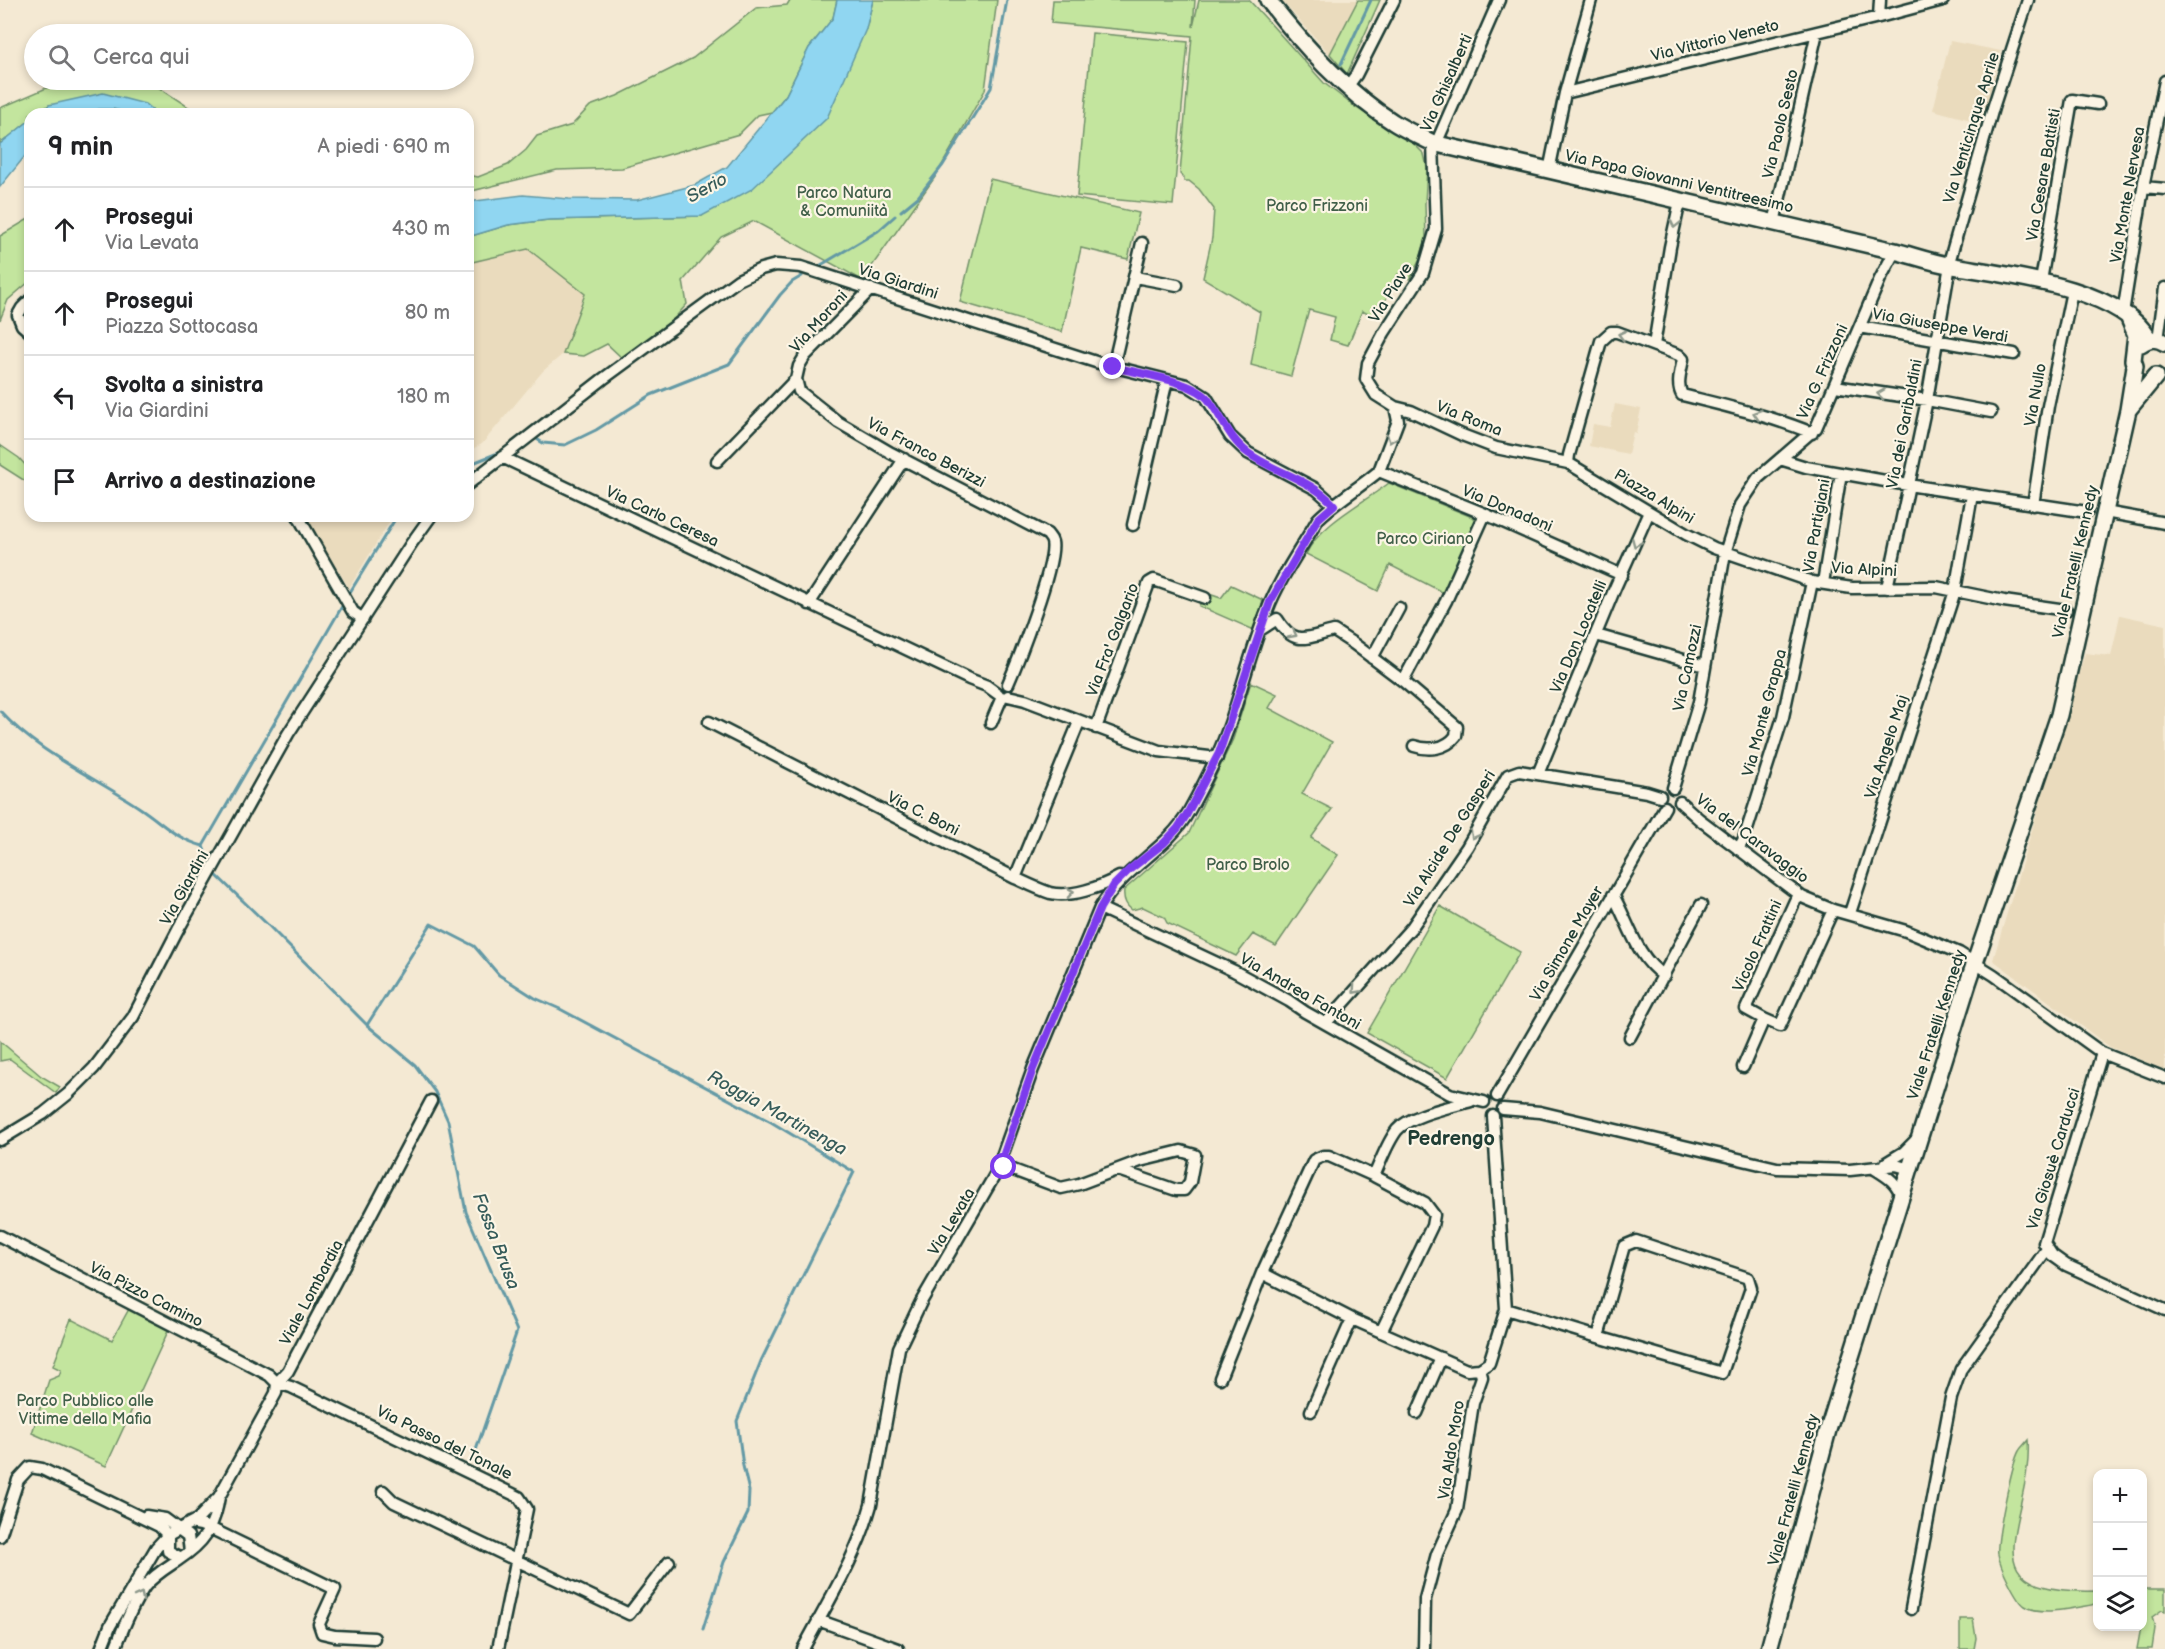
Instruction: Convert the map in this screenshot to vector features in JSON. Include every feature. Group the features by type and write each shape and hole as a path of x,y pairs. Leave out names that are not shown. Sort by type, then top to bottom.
{"street":[{"name":"Via Papa Giovanni Ventitreesimo","path":"1268,0 1287,25 1347,87 1392,122 1435,144 1895,250 1950,266 2010,274 2041,281 2094,298 2126,315 2158,340"},
{"path":"1347,87 1356,75 1394,0"},
{"name":"Via Ghisalberti","path":"1435,144 1499,0"},
{"path":"1549,171 1565,93 1591,0"},
{"path":"1879,17 1880,0"},
{"name":"Via Vittorio Veneto","path":"1565,93 1942,0"},
{"name":"Via Venticinque Aprile","path":"1950,266 1950,259 1990,118 2028,0"},
{"name":"Via Paolo Sesto","path":"1773,223 1817,32"},
{"name":"Via Monte Nervesa","path":"2126,315 2144,186 2165,81"},
{"name":"Via Cesare Battisti","path":"2041,281 2072,100 2098,104"},
{"name":"Via Piave","path":"1395,407 1376,395 1366,379 1366,371 1370,358 1423,273 1429,257 1436,230 1435,144"},
{"path":"2144,186 2165,189"},
{"path":"1654,345 1680,201"},
{"path":"1113,367 1142,243"},
{"name":"Via G. Frizzoni","path":"1725,552 1733,524 1749,490 1758,478 1812,433 1819,422 1880,279 1895,250"},
{"name":"Via Giardini","path":"474,479 724,290 750,273 776,265 788,265 801,267 1113,367 1187,385 1206,397 1230,436 1248,453 1316,489 1334,505"},
{"name":"Via dei Garibaldini","path":"1887,588 1927,400 1950,266"},
{"path":"1135,277 1177,285"},
{"path":"2126,315 2136,335 2135,349 2158,340 2165,288"},
{"name":"Via Moroni","path":"717,461 796,379 799,366 805,356 871,289"},
{"name":"Via Nullo","path":"2033,505 2048,406 2072,291"},
{"path":"24,306 18,315 24,327"},
{"name":"Via Giuseppe Verdi","path":"1860,327 2014,354"},
{"path":"1568,464 1601,350 1600,341 1611,332 1617,332 1679,355 1683,359 1679,389 1682,395 1794,425 1812,433"},
{"name":"Viale Fratelli Kennedy","path":"1769,1649 1828,1430 1975,962 2059,715 2128,410 2135,366 2133,360 2135,349"},
{"path":"2135,366 2145,375 2162,375"},
{"name":"Viale Fratelli Kennedy","path":"2128,410 2162,375"},
{"name":"Via Franco Berizzi","path":"796,379 799,391 837,422 1047,534 1052,542 1052,550 1039,602 1004,690"},
{"path":"1133,525 1167,380"},
{"path":"1835,386 1991,412"},
{"path":"1379,471 1398,421 1395,407"},
{"name":"Via Roma","path":"1395,407 1411,411 1496,448 1568,464"},
{"name":"Via Carlo Ceresa","path":"502,457 969,679 1004,690 1079,722 1159,751 1217,758"},
{"path":"808,604 904,459"},
{"path":"1780,459 1806,467 1908,485 2087,512"},
{"name":"Piazza Alpini","path":"1568,464 1686,534 1725,552"},
{"name":"Via Levata","path":"803,1649 854,1553 865,1526 899,1348 921,1302 988,1190 1000,1165 1033,1069 1100,908 1114,885 1129,870 1164,843 1178,828 1217,758 1270,602 1318,519 1379,471"},
{"name":"Via Donadoni","path":"1379,471 1485,514 1623,575"},
{"name":"Via Partigiani","path":"1817,583 1841,473"},
{"name":"Via Angelo Maj","path":"1850,913 1955,591 1972,495"},
{"name":"Via Don Locatelli","path":"1538,774 1649,512"},
{"path":"2105,512 2165,523"},
{"path":"1403,681 1446,601 1485,514"},
{"path":"301,522 358,615"},
{"name":"Via Giardini","path":"0,1140 43,1114 68,1094 94,1068 133,1017 178,930 358,615 427,522"},
{"name":"Via Alpini","path":"1725,552 1817,583 1852,588 1936,587 2004,601 2066,610"},
{"name":"Via Camozzi","path":"1673,789 1699,702 1725,552"},
{"name":"Via Fra' Galgario","path":"1096,728 1149,583 1154,580 1205,598"},
{"name":"Via Monte Grappa","path":"1738,849 1744,839 1782,717 1817,583"},
{"path":"1270,602 1283,629 1292,636 1302,639 1334,632 1403,681 1457,727 1456,736 1449,744 1438,748 1413,746"},
{"path":"1372,658 1399,608"},
{"path":"1259,630 1277,619"},
{"path":"1596,636 1705,666"},
{"path":"991,723 1004,690"},
{"name":"Via C. Boni","path":"709,722 1015,878 1051,893 1062,894 1105,885 1129,870"},
{"path":"1015,878 1079,722"},
{"name":"Via Alcide De Gasperi","path":"1326,1023 1412,927 1467,846 1508,775 1520,771 1538,774"},
{"path":"1538,774 1660,796"},
{"path":"1665,789 1673,789 1679,794 1680,802 1674,808 1665,807 1660,802 1660,796 1665,789"},
{"name":"Via del Caravaggio","path":"1680,802 1798,894 1833,910 1850,913 1906,931 1959,953 2102,1053 2165,1078"},
{"name":"Via Simone Mayer","path":"1497,1096 1665,807"},
{"path":"1613,894 1642,955 1655,970 1664,976"},
{"name":"Vicolo Frattini","path":"1764,1020 1746,1009 1798,894"},
{"path":"1630,1037 1701,905"},
{"name":"Via Andrea Fantoni","path":"1100,908 1234,971 1450,1094 1471,1101 1484,1102"},
{"path":"1743,1067 1764,1020 1780,1026 1833,910"},
{"name":"Via Giosuè Carducci","path":"2102,1053 2044,1243 2052,1255 2066,1265 2165,1310"},
{"path":"1491,1095 1497,1096 1503,1101 1503,1109 1499,1114 1493,1116 1484,1110 1484,1102 1491,1095"},
{"name":"Viale Lombardia","path":"101,1649 110,1626 156,1548 172,1533 198,1519 219,1497 276,1393 276,1383 288,1371 431,1101"},
{"path":"1374,1176 1399,1128 1413,1120 1471,1101"},
{"path":"1503,1109 1540,1112 1777,1168 1875,1169 1896,1165 1910,1169"},
{"name":"Via Aldo Moro","path":"1424,1649 1425,1599 1437,1554 1457,1510 1473,1403 1482,1377 1480,1369 1489,1363 1506,1309 1493,1116"},
{"path":"1875,1169 1904,1152 1922,1132"},
{"path":"1000,1165 1061,1188 1080,1184 1118,1170 1180,1151 1195,1155 1190,1182 1184,1190 1176,1190 1118,1170"},
{"path":"1220,1378 1263,1273 1314,1160 1329,1156 1374,1176 1425,1203 1434,1215 1432,1226 1381,1332"},
{"path":"1875,1169 1891,1179 1899,1188 1902,1198"},
{"name":"Via Pizzo Camino","path":"0,1236 269,1375 276,1383"},
{"path":"1506,1309 1598,1337 1722,1373 1751,1288 1748,1278 1636,1241 1624,1246 1598,1337"},
{"path":"1911,1609 1951,1398 1961,1369 2047,1249"},
{"path":"1263,1273 1381,1332 1467,1370 1480,1369"},
{"path":"1311,1411 1353,1319"},
{"path":"1417,1413 1441,1358"},
{"name":"Via Passo del Tonale","path":"276,1383 302,1392 519,1497 527,1509 498,1649"},
{"path":"0,1536 18,1480 30,1467 42,1469 136,1514 165,1519 172,1533 168,1551 186,1555 188,1536 172,1533"},
{"path":"383,1491 394,1502 629,1614 669,1562"},
{"name":"Viale Lombardia","path":"115,1649 145,1587 158,1572 186,1555 211,1529 217,1513 219,1497"},
{"path":"189,1522 211,1529 335,1589 319,1624 322,1633 374,1638"},
{"path":"818,1620 898,1649"}],"shaded area":[{"path":"1281,0 1358,0 1330,54"},
{"path":"1950,41 2001,51 1982,123 1933,110"},
{"path":"528,249 585,294 563,354 543,371 482,444 474,448 474,262"},
{"path":"1615,404 1641,409 1636,433 1633,432 1628,454 1589,446 1593,424 1610,427"},
{"path":"309,522 389,522 349,588"},
{"path":"2120,615 2165,625 2165,1070 2110,1047 1993,960 2085,653 2111,656"}],"green space":[{"path":"790,0 837,0 833,18 809,48 786,95 772,112 758,115 739,134 622,168 557,170 474,191 474,176 478,177 508,165 526,150 537,136 572,125 590,106 617,96 693,58 756,8 787,5"},
{"name":"Parco Natura & Comuniità","path":"873,0 997,0 985,90 935,177 862,280 754,221 721,237 683,281 687,304 671,322 622,358 607,344 584,356 563,354 585,294 528,249 474,262 474,235 508,225 548,220 702,216 866,29"},
{"name":"Parco Frizzoni","path":"1053,0 1195,0 1193,27 1199,0 1249,0 1324,83 1355,107 1413,143 1424,154 1427,167 1426,238 1420,259 1410,279 1398,274 1377,318 1362,311 1348,345 1330,340 1335,317 1309,310 1291,376 1251,365 1260,312 1203,278 1212,238 1214,209 1199,189 1189,181 1184,181 1180,174 1192,36 1051,23"},
{"path":"1358,0 1380,0 1347,74 1330,54"},
{"path":"1092,33 1188,42 1173,205 1077,196"},
{"path":"42,90 163,90 190,108 149,108 144,104 49,105 45,108 24,108 24,125 0,144 0,108"},
{"path":"990,179 1139,213 1128,259 1081,248 1062,332 960,302"},
{"path":"24,222 24,286 8,300 0,320 0,236"},
{"path":"0,445 24,463 24,480 0,465"},
{"name":"Parco Ciriano","path":"1389,483 1477,519 1444,593 1390,565 1378,591 1306,554 1321,533"},
{"path":"1231,585 1263,600 1254,630 1199,606 1206,593 1221,598"},
{"name":"Parco Brolo","path":"1251,682 1277,694 1269,708 1332,742 1302,794 1332,809 1311,838 1338,855 1276,946 1253,934 1236,956 1167,923 1164,917 1143,907 1132,910 1124,899 1124,890 1189,833 1233,739"},
{"path":"1440,906 1520,952 1447,1078 1367,1033"},
{"path":"0,1041 41,1076 60,1087 56,1093 10,1059 0,1061"},
{"name":"Parco Pubblico alle Vittime della Mafia","path":"129,1309 169,1329 106,1466 32,1433 49,1380 59,1376 61,1370 53,1366 71,1319 112,1340"},
{"path":"2028,1440 2027,1469 2013,1547 2016,1566 2029,1580 2055,1589 2093,1591 2093,1605 2050,1611 2032,1609 2021,1603 2005,1574 1999,1559 1998,1546 2009,1485 2020,1450"},
{"path":"2147,1589 2165,1589 2165,1611 2162,1610 2152,1617 2155,1628 2152,1649 2137,1649 2140,1631 2147,1631"},
{"path":"1960,1619 1973,1619 1976,1638 1974,1649 1960,1649"}],"water":[{"name":"Serio","path":"837,0 873,0 866,29 827,118 752,189 702,216 548,220 508,225 474,235 474,201 523,195 569,199 637,200 695,185 727,167 786,95 809,48 833,18"},
{"path":"103,93 145,104 150,108 45,108 49,105"},
{"path":"24,125 24,157 0,187 0,144"}],"waterway":[{"path":"901,211 918,197 943,165 991,88 1007,0"},
{"path":"1341,64 1371,0"},
{"path":"821,265 878,231 895,216"},
{"path":"531,440 535,438 543,443 565,445 596,430 651,395 729,364 780,295 792,282 802,276"},
{"path":"474,463 503,451"},
{"path":"347,597 393,522"},
{"path":"210,866 203,846 344,603"},
{"path":"0,711 32,740 67,764 122,796 177,835 203,846"},
{"name":"Fossa Brusa","path":"213,872 367,1025 415,1065 435,1092 448,1121 466,1212 517,1331 475,1453"},
{"name":"Roggia Martinenga","path":"367,1025 431,924 474,946 499,975 535,998 560,1009 771,1122 854,1172 761,1361 737,1421 749,1491 748,1513 724,1562 703,1629"}],"district":[{"name":"Pedrengo","path":"1451,1139"}],"route":[{"path":"1004,1167 1000,1165 1033,1069 1100,908 1114,885 1129,870 1164,843 1187,814 1219,753 1270,602 1318,519 1334,505 1316,489 1248,453 1230,436 1206,397 1187,385 1113,367"}]}
